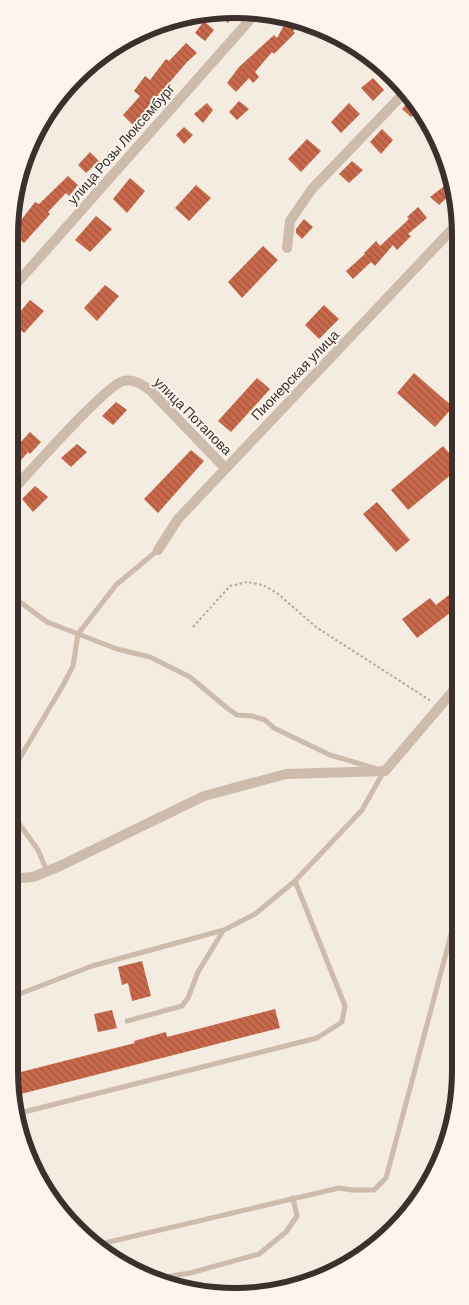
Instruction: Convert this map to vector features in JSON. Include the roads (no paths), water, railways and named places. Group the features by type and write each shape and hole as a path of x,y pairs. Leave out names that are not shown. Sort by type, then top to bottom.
{"street":[{"name":"улица Розы Люксембург","path":"18,282 247,18"},
{"path":"287,248 290,220 312,189 402,96"},
{"name":"Пионерская улица","path":"158,550 178,519 452,230"},
{"name":"улица Потапова","path":"18,484 98,400 121,382 136,381 150,390 225,468"},
{"path":"18,878 34,877 204,796 286,774 385,771 452,692"}],"lane":[{"path":"18,761 73,666 78,634 116,585 158,550"},
{"path":"18,598 47,622 117,649 150,657 190,677 226,708 238,715 252,716 265,720 274,728 330,755 385,771 362,810 295,881 255,914 224,930 92,966 18,995"},
{"path":"18,822 38,850 47,871"},
{"path":"22,1113 317,1038 342,1022 345,1006 295,881"},
{"path":"127,1021 182,1006 188,998 198,972 224,930"},
{"path":"103,1243 339,1188 374,1190 386,1178 452,931"},
{"path":"167,1277 190,1273 259,1254 286,1232 297,1216 293,1198"}]}
